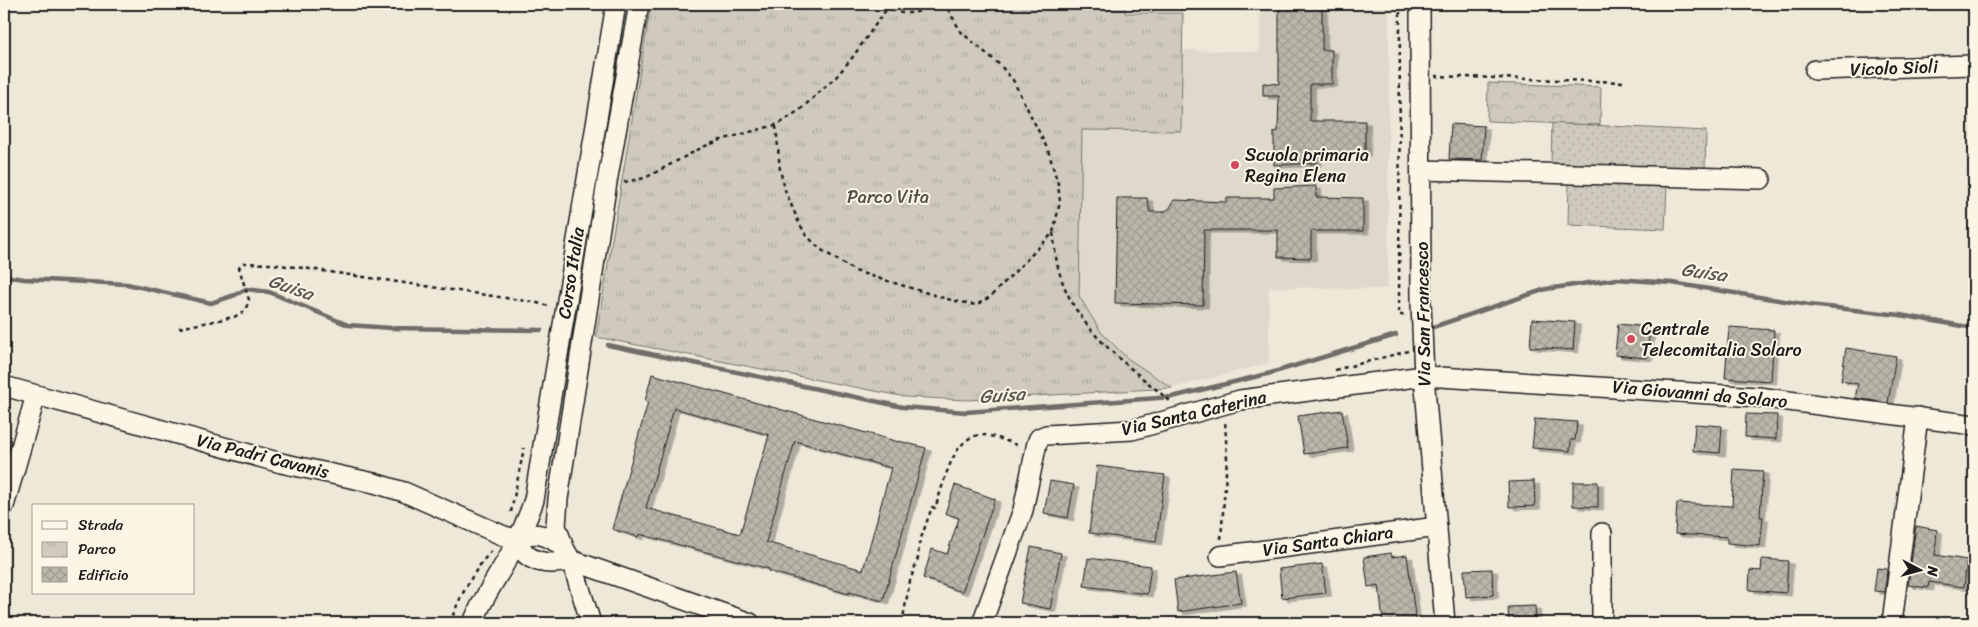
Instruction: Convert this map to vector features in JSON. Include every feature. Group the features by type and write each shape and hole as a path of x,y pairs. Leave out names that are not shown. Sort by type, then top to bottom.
{"street":[{"name":"Corso Italia","path":"473,623 511,537 528,519 534,500 616,4"},
{"name":"Corso Italia","path":"568,554 556,526 558,499 607,182 638,4"},
{"name":"Via San Francesco","path":"1420,4 1424,376 1445,623"},
{"name":"Vicolo Sioli","path":"1815,70 1974,65"},
{"path":"1421,170 1761,180"},
{"name":"Via Santa Caterina","path":"982,623 1023,510 1039,438 1046,435 1132,430 1222,403 1424,376"},
{"name":"Via Giovanni da Solaro","path":"1424,376 1758,397 1974,425"},
{"name":"Via Padri Cavanis","path":"4,386 281,463 396,490 511,537"},
{"path":"5,498 36,395"},
{"path":"1892,623 1918,417"},
{"name":"Via Santa Chiara","path":"1220,556 1436,527"},
{"path":"1602,533 1602,623"},
{"path":"511,537 541,534 548,536 568,554 746,623"},
{"path":"511,537 529,557 538,562 559,564 568,554"},
{"path":"568,554 591,623"}],"path":[{"path":"886,4 888,7 899,12 918,12 934,4"},
{"path":"945,4 962,32 1000,65 1013,80 1039,130 1054,166 1058,184 1060,202 1053,233 1058,267 1064,285 1084,321 1100,340 1119,359 1173,404 1165,406"},
{"path":"1400,4 1399,315 1414,315"},
{"path":"607,182 629,182 645,178 703,147 721,140 776,126 801,109 836,76 852,58 888,7"},
{"path":"1421,76 1624,82"},
{"path":"776,126 780,170 785,190 799,224 807,236 820,249 855,271 948,299 976,305 990,297 1053,233"},
{"path":"179,328 234,317 245,311 249,300 239,268 244,263 303,268 533,302 565,311"},
{"path":"1333,370 1413,350"},
{"path":"1220,556 1228,447 1222,403"},
{"path":"902,623 910,581 918,558 919,544 932,506 936,508 959,445 972,436 982,435 1035,451"},
{"path":"450,623 460,596 484,560 511,537"}],"shaded area":[{"name":"Scuola primaria Regina Elena","path":"1260,4 1389,4 1388,283 1386,289 1269,287 1269,363 1172,388 1127,358 1101,332 1079,296 1082,129 1181,131 1183,50 1260,52"}],"green space":[{"name":"Parco Vita","path":"651,4 1125,4 1125,13 1183,13 1181,131 1082,130 1079,296 1101,332 1127,358 1172,388 967,400 906,397 596,337"},
{"path":"1762,4 1854,4 1853,9 1766,7"},
{"path":"1488,83 1601,87 1600,125 1487,121"},
{"path":"1552,123 1706,131 1705,170 1551,165"},
{"path":"1569,183 1667,186 1665,229 1568,225"}],"building":[{"path":"1279,4 1322,4 1322,50 1332,50 1332,84 1310,84 1310,121 1365,121 1365,153 1317,153 1316,163 1274,165 1274,132 1278,131 1279,96 1263,96 1263,83 1279,84"},
{"path":"1451,124 1484,126 1482,160 1449,159"},
{"path":"1316,186 1316,197 1363,198 1363,231 1311,231 1311,258 1278,257 1278,230 1204,230 1203,305 1115,303 1117,198 1147,198 1150,212 1164,212 1170,208 1174,200 1226,202 1226,198 1274,198 1274,188"},
{"path":"1532,319 1575,322 1573,350 1530,347"},
{"path":"1618,324 1650,327 1647,358 1615,355"},
{"path":"1729,327 1774,330 1771,381 1725,378"},
{"path":"1846,348 1896,356 1888,403 1855,398 1858,384 1841,381"},
{"path":"652,374 926,448 883,601 849,592 849,594 768,571 769,569 639,534 638,537 612,529 648,402 645,401","holes":["674,408 769,435 740,534 646,508","795,441 891,468 863,570 766,542"]},
{"path":"1342,410 1348,448 1304,454 1298,416"},
{"path":"1746,414 1777,415 1776,439 1745,437"},
{"path":"1535,419 1577,422 1575,440 1571,440 1570,451 1532,448"},
{"path":"1695,424 1722,426 1720,453 1693,451"},
{"path":"1097,466 1165,475 1156,542 1089,533"},
{"path":"1734,469 1763,471 1760,517 1763,517 1760,546 1727,543 1727,537 1675,534 1677,503 1732,506"},
{"path":"1050,481 1074,485 1068,518 1044,513"},
{"path":"1534,481 1535,506 1509,507 1508,482"},
{"path":"1573,482 1598,482 1598,507 1573,506"},
{"path":"955,485 995,499 962,592 923,578 932,549 947,554 959,518 945,513"},
{"path":"1916,526 1937,530 1935,555 1967,560 1964,587 1929,582 1928,588 1908,585"},
{"path":"1031,547 1061,553 1050,609 1020,603"},
{"path":"1391,553 1392,557 1407,555 1416,623 1383,623 1379,585 1368,587 1364,557"},
{"path":"1088,558 1151,566 1147,594 1084,586"},
{"path":"1762,559 1788,561 1786,593 1749,590 1750,570 1761,571"},
{"path":"1322,564 1326,593 1282,598 1279,569"},
{"path":"1877,568 1887,569 1885,592 1874,591"},
{"path":"1492,569 1493,595 1466,597 1464,570"},
{"path":"1236,572 1241,603 1178,612 1174,580"},
{"path":"1535,606 1536,623 1509,623 1508,607"}],"waterway":[{"name":"Guisa","path":"4,276 24,279 127,284 211,303 246,289 269,292 348,325 391,328 541,330"},
{"name":"Guisa","path":"1433,327 1546,289 1617,279 1672,283 1809,305 1900,315 1974,328"},
{"name":"Guisa","path":"608,345 903,407 966,412 1172,397 1271,373 1396,335"}],"place":[{"name":"Scuola primaria Regina Elena","path":"1235,165"},
{"name":"Centrale Telecomitalia Solaro","path":"1631,339"}]}
